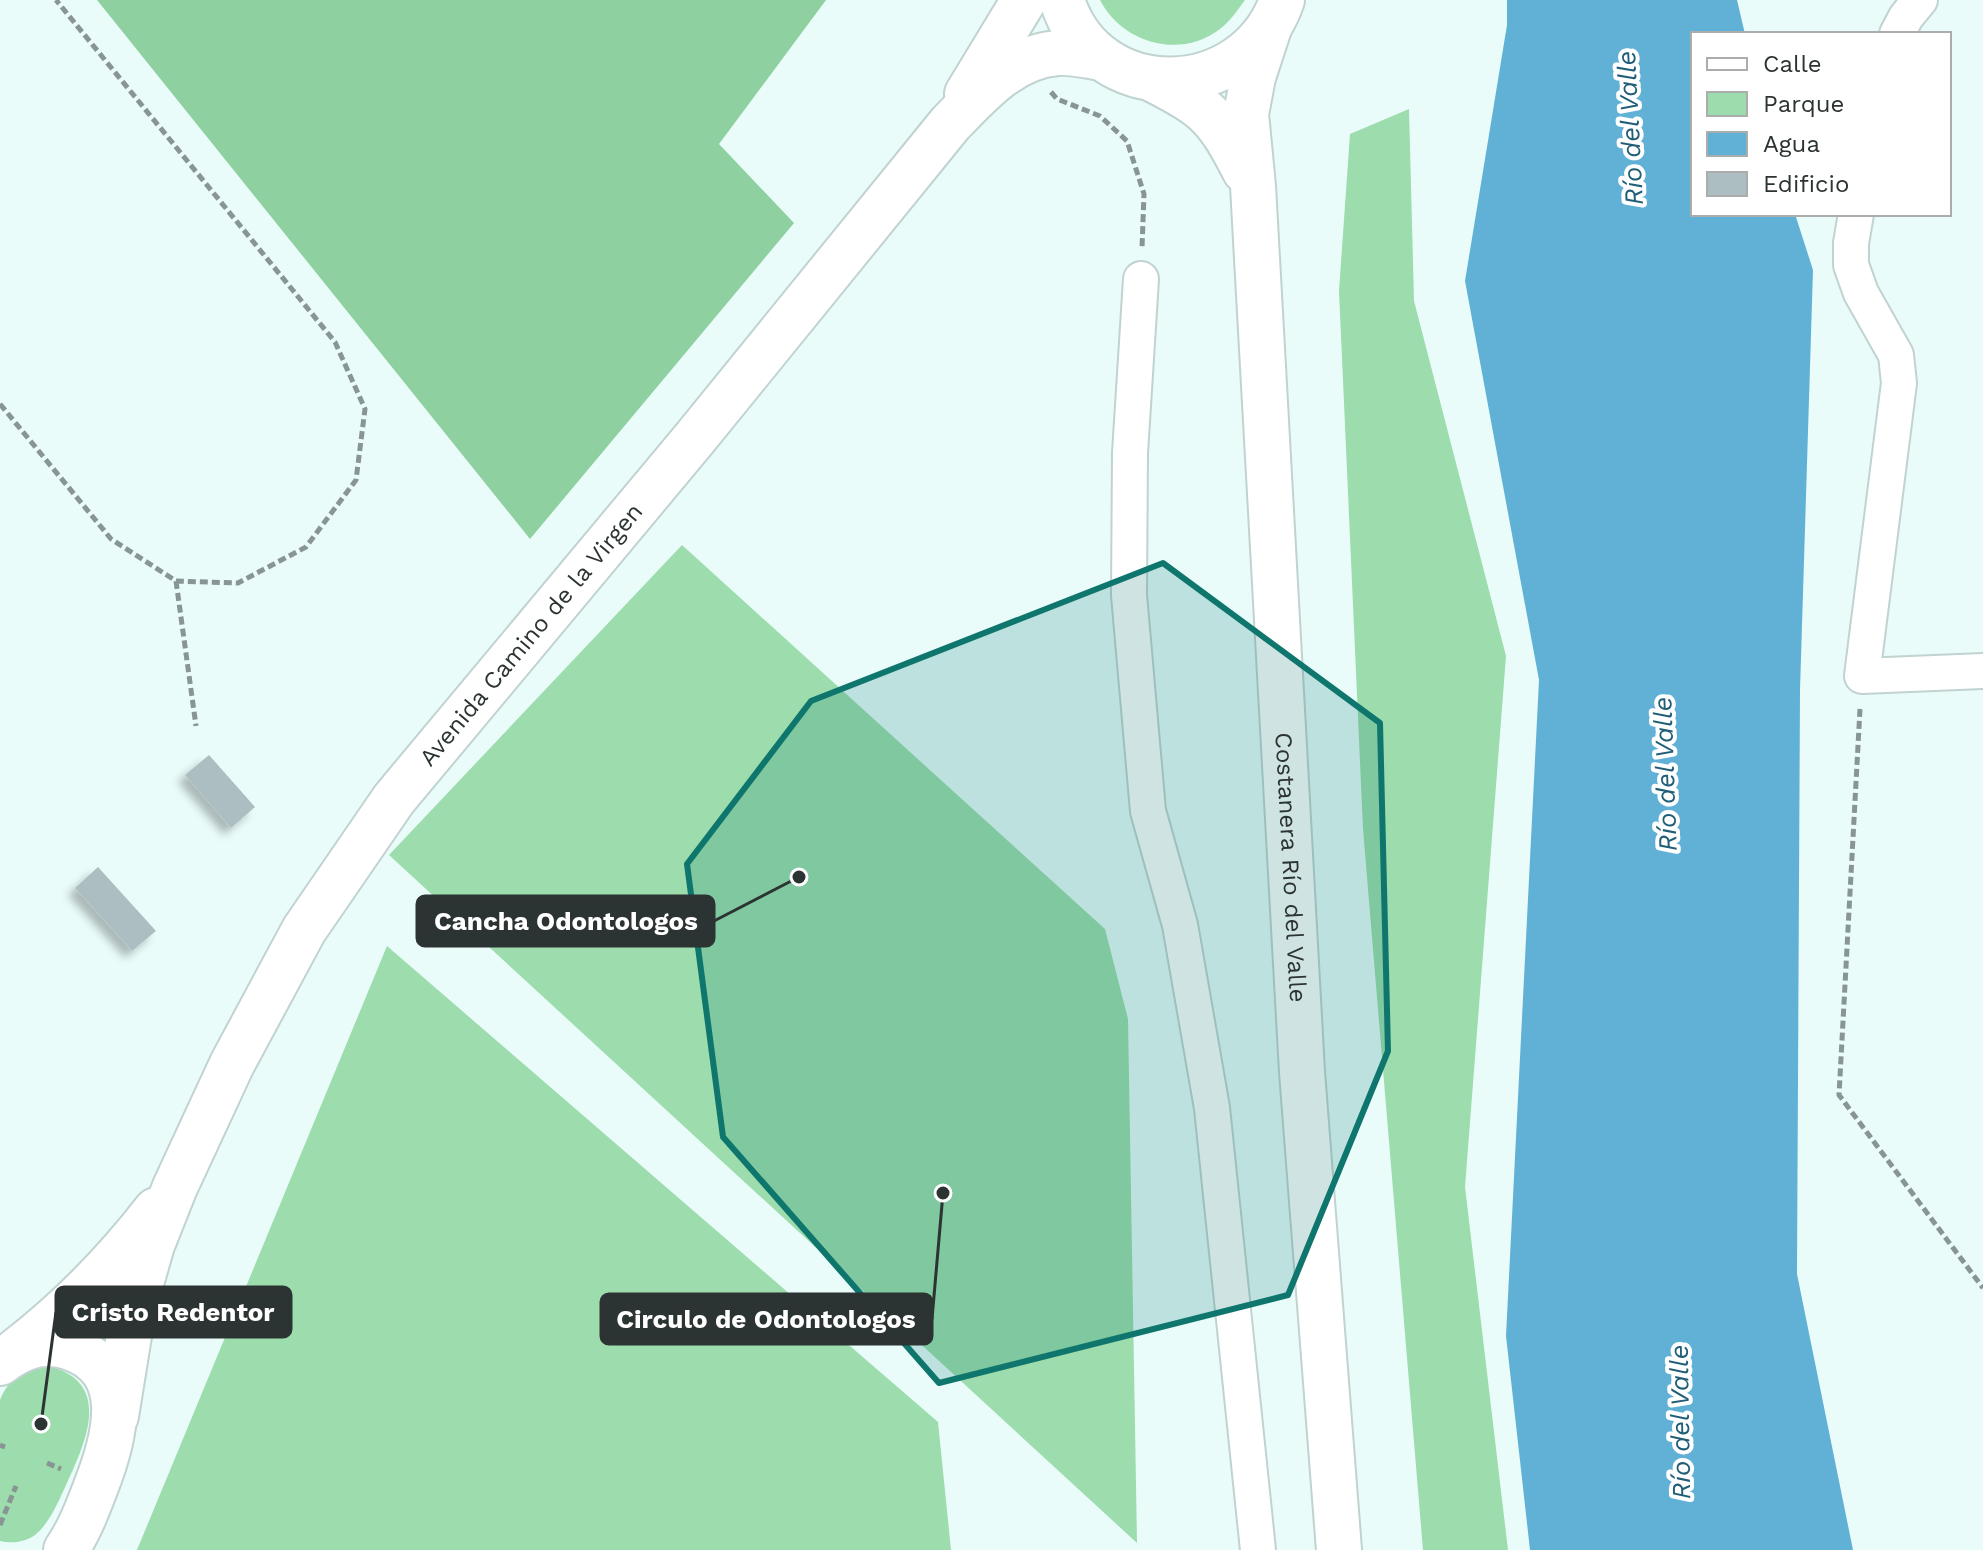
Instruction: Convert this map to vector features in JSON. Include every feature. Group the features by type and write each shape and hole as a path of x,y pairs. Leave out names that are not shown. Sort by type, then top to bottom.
{"main road":[{"name":"Avenida Camino de la Virgen","path":"950,124 1024,0"},
{"path":"1062,0 1079,34 1102,58"},
{"path":"1154,80 1187,80 1219,71 1246,53 1275,14"},
{"name":"Costanera Río del Valle","path":"1275,14 1253,77 1246,114 1253,186 1302,1072 1339,1550"},
{"name":"Avenida Camino de la Virgen","path":"66,1550 84,1516 107,1459 133,1311 152,1245 175,1187 232,1064 304,930 394,799 695,438 950,124 987,85 1022,62 1058,53 1102,58"},
{"name":"Costanera Río del Valle","path":"1102,58 1197,102 1224,129 1253,186"},
{"name":"Avenida Camino de la Virgen","path":"8,1357 46,1328 98,1278 175,1187"},
{"path":"8,1357 42,1344 57,1344 83,1354 107,1378 116,1416"}],"street":[{"path":"1898,32 1920,0"},
{"path":"1856,216 1851,265 1861,293 1896,355 1899,383 1862,676 1983,671"},
{"path":"1141,279 1130,453 1129,595 1148,811 1180,925 1212,1108 1258,1550"}],"path":[{"path":"0,404 111,539 176,581 238,583 306,547 356,480 365,409 335,342 56,0"},
{"path":"1022,62 1057,99 1100,116 1127,141 1144,194 1141,279"},
{"path":"176,581 196,726"},
{"path":"1862,676 1839,1095 1983,1288"},
{"path":"0,1525 16,1486"}],"highlighted area":[{"path":"1163,563 1380,723 1388,1051 1288,1295 939,1383 723,1137 687,864 811,701"}],"green space":[{"path":"97,0 826,0 719,144 794,223 530,539"},
{"path":"1100,0 1245,0 1220,29 1187,44 1170,45 1137,36 1122,27"},
{"path":"1409,109 1414,301 1506,656 1465,1187 1508,1550 1423,1550 1363,829 1339,291 1350,134"},
{"path":"682,545 1105,929 1128,1019 1137,1543 389,855"},
{"path":"387,946 938,1422 951,1550 137,1550"},
{"path":"118,1285 106,1341 75,1325"},
{"path":"49,1366 69,1374 81,1386 88,1399 87,1432 67,1483 45,1524 27,1539 0,1541 0,1400 19,1375"}],"water":[{"name":"Río del Valle","path":"1507,0 1737,0 1745,32 1691,32 1691,216 1796,216 1813,270 1800,690 1797,1274 1853,1550 1530,1550 1506,1336 1539,680 1465,281 1507,25"}],"building":[{"path":"209,755 255,807 231,828 185,775"},
{"path":"98,867 156,931 132,951 75,888"}],"place":[{"name":"Cancha Odontologos","path":"799,877"},
{"name":"Circulo de Odontologos","path":"943,1193"},
{"name":"Cristo Redentor","path":"41,1424"}]}
